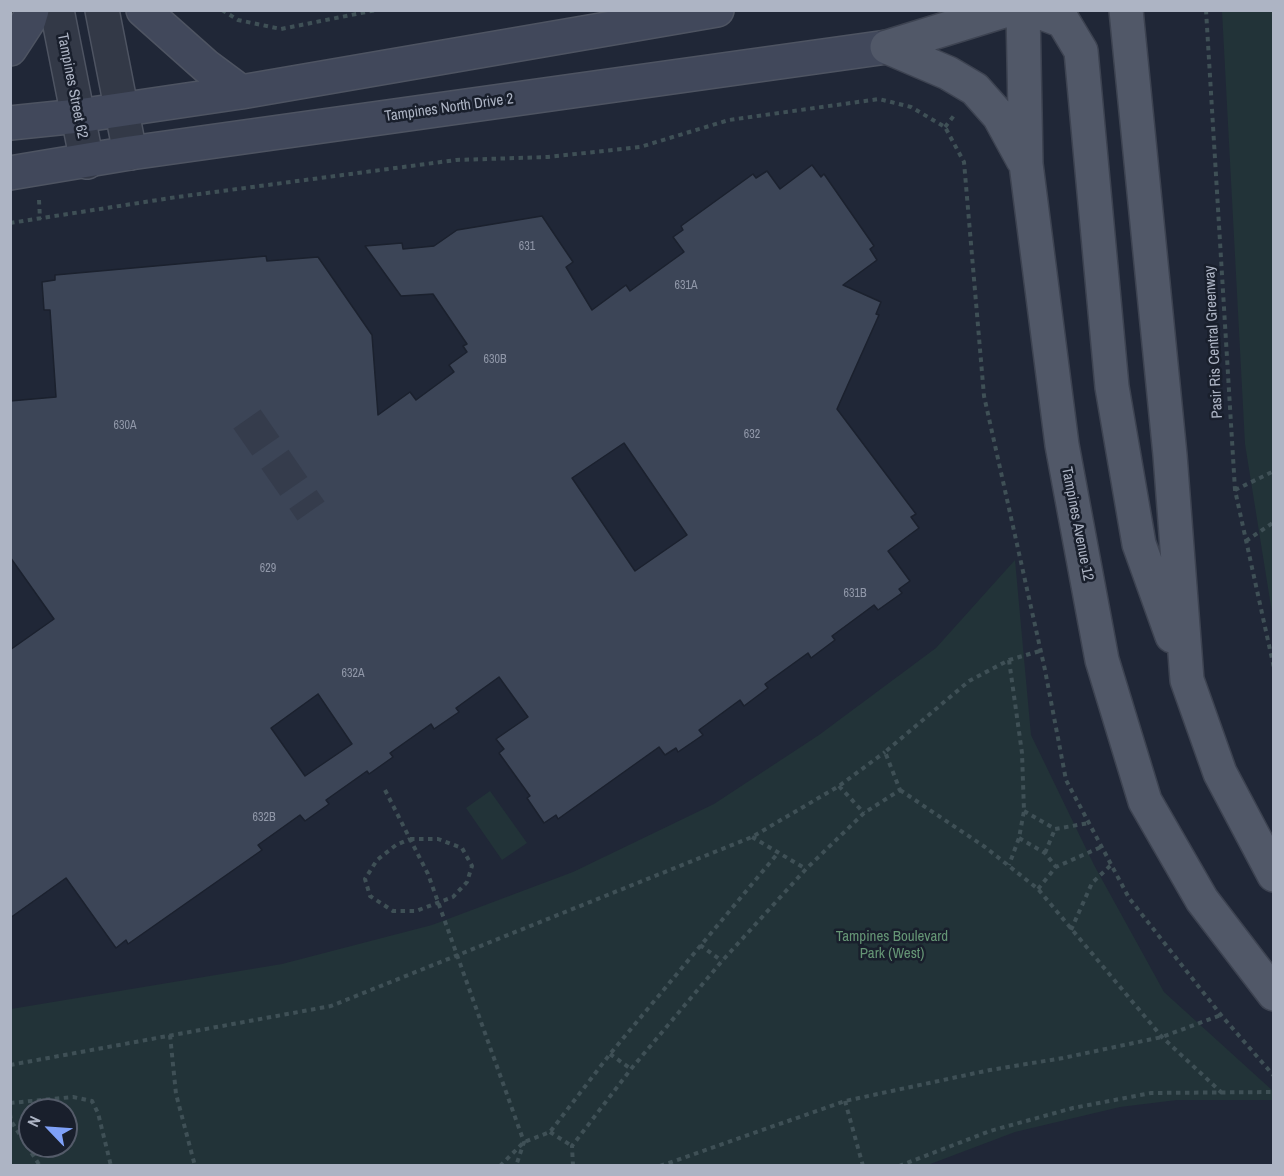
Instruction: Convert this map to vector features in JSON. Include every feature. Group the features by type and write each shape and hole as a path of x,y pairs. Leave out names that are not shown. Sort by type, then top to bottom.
{"main road":[{"path":"887,47 1007,10"},
{"name":"Tampines Avenue 12","path":"1023,10 1026,164 1062,445 1102,660 1145,801 1202,900 1274,994"},
{"path":"1034,10 1063,21 1081,51 1112,387 1139,544 1220,773 1274,875"},
{"path":"1126,10 1170,455 1187,681"},
{"path":"887,47 948,73 975,89 999,116 1026,164"}],"street":[{"path":"10,49 29,20 32,10"},
{"name":"Tampines Street 62","path":"57,10 87,162"},
{"path":"102,10 130,153"},
{"path":"143,10 206,66 241,92"},
{"path":"10,123 78,116 241,92 717,10"},
{"name":"Tampines North Drive 2","path":"10,173 87,162 130,153 887,47"}],"path":[{"path":"222,10 238,20 281,29 376,10"},
{"name":"Pasir Ris Central Greenway","path":"1206,10 1235,490 1274,668"},
{"path":"10,223 177,197 456,160 548,157 640,147 729,120 879,99 911,107 945,127 964,162 984,396 1066,780 1129,898 1221,1015 1274,1076"},
{"path":"1235,490 1274,471"},
{"path":"1246,541 1274,522"},
{"path":"10,1065 331,1006 459,956 752,837 839,786 885,752 969,681 1009,660 1040,651"},
{"path":"1009,660 1022,753 1024,811 1019,838 1009,865"},
{"path":"885,752 900,790 1009,865 1038,889 1162,1037 1222,1093"},
{"path":"839,786 864,813"},
{"path":"385,790 428,874 440,904 524,1142 516,1166"},
{"path":"573,1166 572,1146 631,1069 722,961 806,869 864,813 900,790"},
{"path":"1024,811 1055,829 1089,824"},
{"path":"1045,853 1055,829"},
{"path":"752,837 806,869"},
{"path":"1019,838 1045,853 1056,867"},
{"path":"410,839 438,839 462,848 472,866 467,882 453,897 440,904 416,911 393,911 370,896 365,879 376,860 410,839"},
{"path":"1038,889 1056,867 1101,847"},
{"path":"500,1166 524,1142 550,1132 609,1054 777,852"},
{"path":"1071,930 1092,882 1111,866"},
{"path":"700,945 722,961"},
{"path":"660,1166 845,1101 1162,1037 1221,1015"},
{"path":"170,1035 176,1094 195,1166"},
{"path":"609,1054 631,1069"},
{"path":"899,1166 990,1131 1073,1108 1151,1093 1274,1092"},
{"path":"10,1103 73,1097 92,1101 98,1113 111,1166"},
{"path":"845,1101 863,1166"},
{"path":"10,1114 11,1120 40,1166"},
{"path":"550,1132 572,1146"}],"green space":[{"path":"1222,11 1273,11 1273,619 1245,444"},
{"name":"Tampines Boulevard Park (West)","path":"1015,560 1031,735 1094,865 1164,992 1273,1091 1273,1100 1177,1100 1120,1107 1015,1132 925,1166 11,1165 11,1009 282,964 432,925 573,872 714,804 819,735 936,648"},
{"path":"490,791 527,843 502,860 466,808"}],"building":[{"path":"812,165 821,177 824,174 874,246 870,249 877,260 843,285 881,302 876,314 879,315 837,409 916,514 911,517 919,528 888,551 910,581 899,589 902,593 878,610 874,605 832,636 835,640 811,658 808,653 765,684 768,688 744,706 740,700 699,730 703,735 678,752 676,748 665,755 659,747 558,819 556,815 544,823 527,798 530,796 499,753 504,749 496,739 528,717 499,677 456,708 459,712 434,729 431,724 390,753 393,757 369,774 367,771 326,800 329,804 305,821 300,815 258,845 262,850 128,944 126,940 116,948 66,878 10,918 10,650 54,619 10,557 10,401 56,397 50,310 44,310 42,282 55,280 55,275 266,256 267,261 318,257 372,335 378,415 410,392 416,400 454,372 449,365 467,352 463,346 467,344 433,294 401,296 365,246 402,243 403,249 434,246 457,230 542,216 573,262 566,267 592,310 626,285 630,291 684,252 673,237 683,230 681,226 753,174 756,178 767,171 780,189","holes":["624,443 687,535 635,571 572,478","318,694 352,744 305,776 271,728"]}],"tunnel":[{"path":"247,419 311,511"}]}
